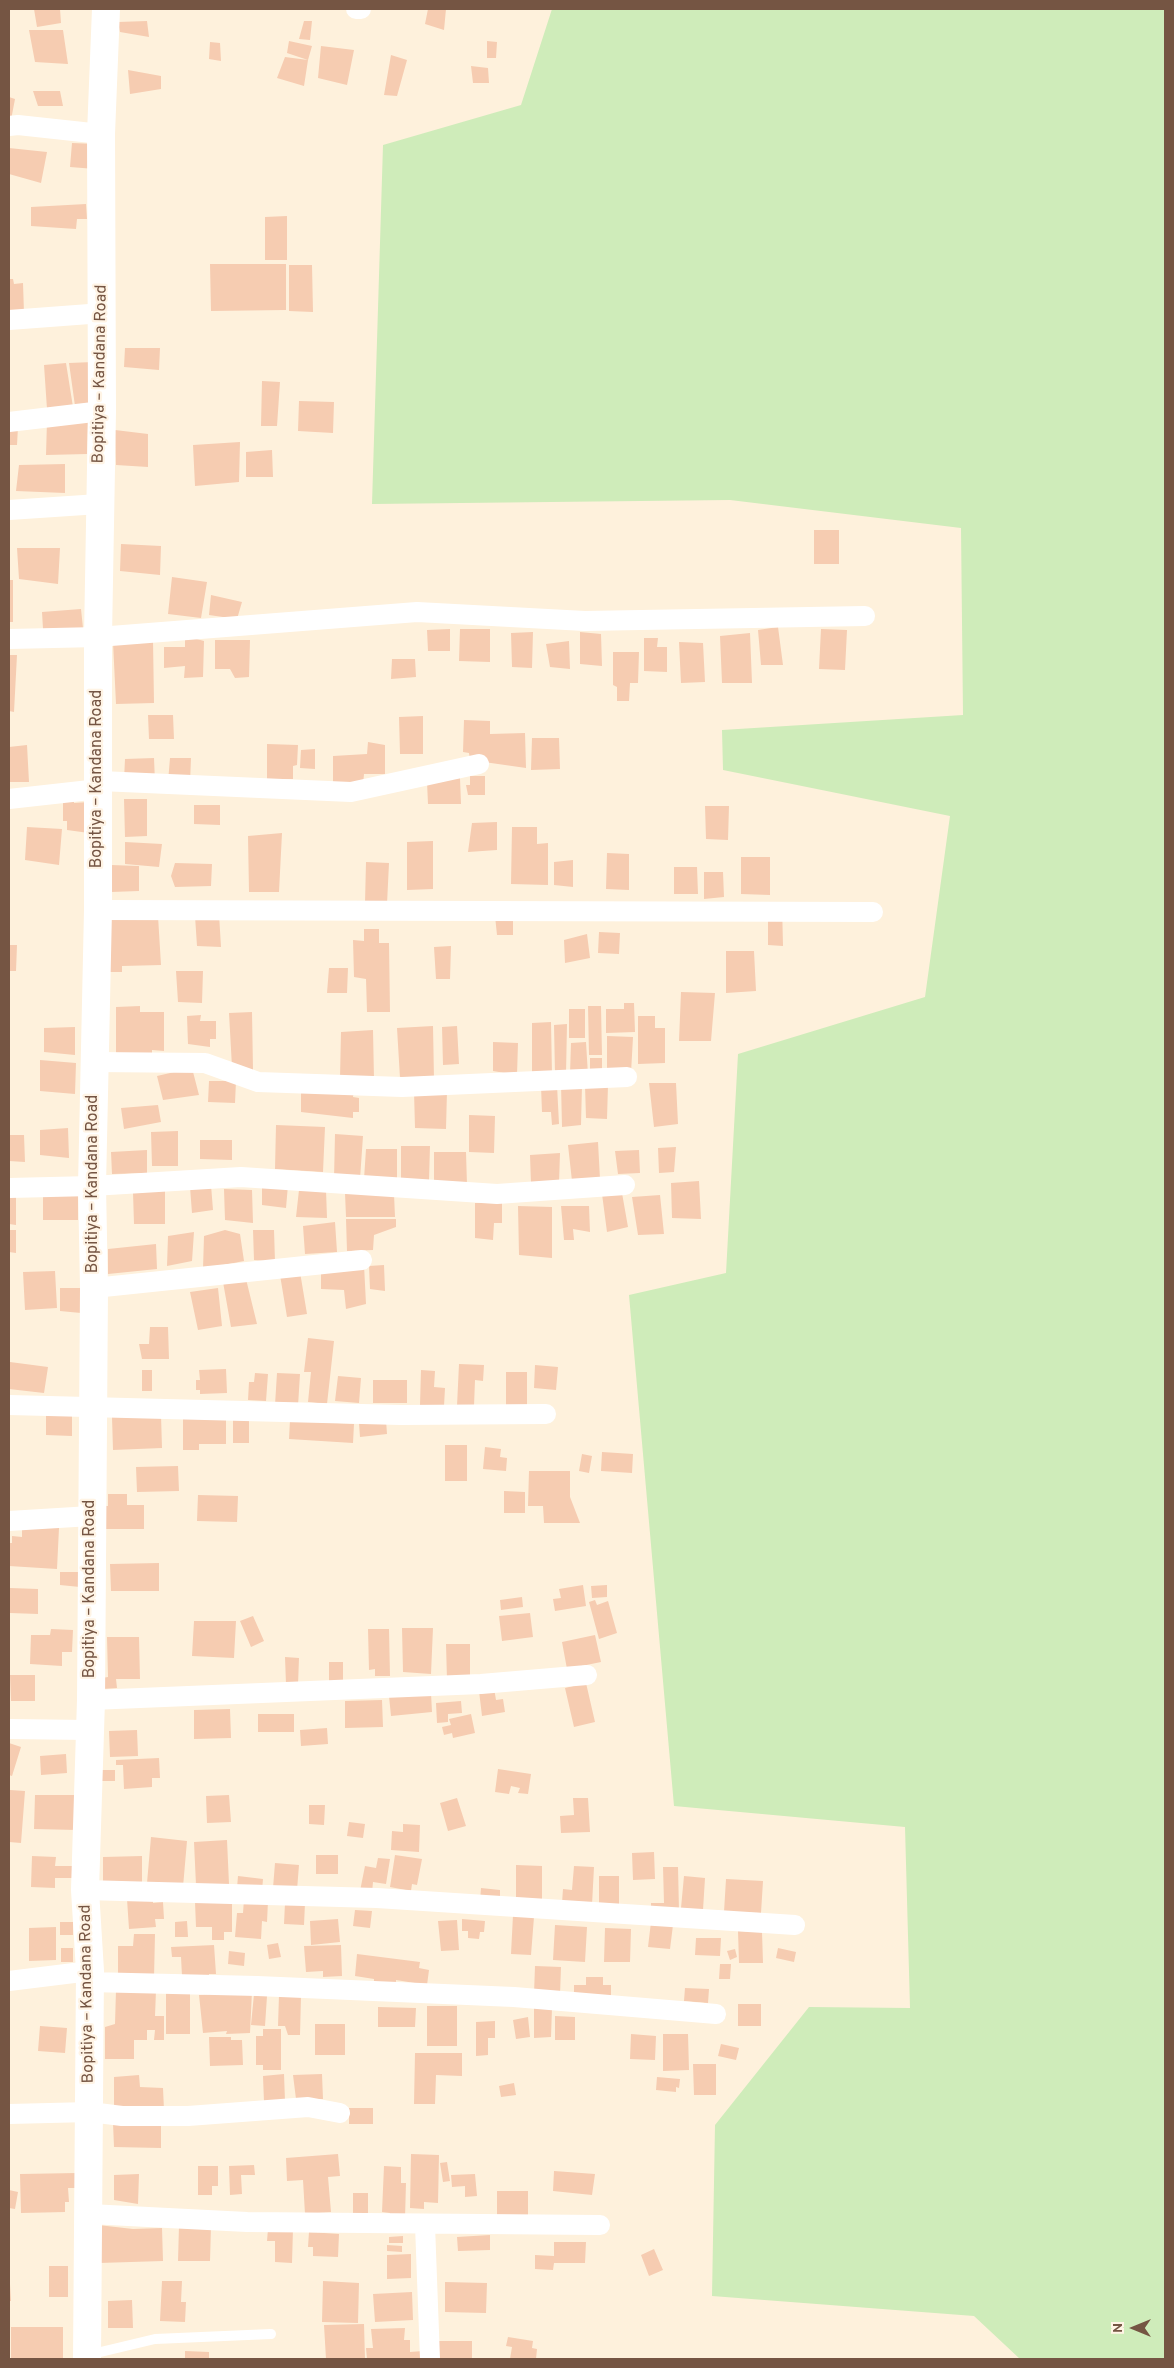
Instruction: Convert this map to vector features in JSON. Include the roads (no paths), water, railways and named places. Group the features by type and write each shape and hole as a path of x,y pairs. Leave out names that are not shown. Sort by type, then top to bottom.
{"street":[{"name":"Bopitiya – Kandana Road","path":"87,2357 90,2112 89,1977 85,1890 91,1700 94,1288 92,1186 98,910 99,504 103,312 101,134 106,9"},
{"path":"356,9 361,9"},
{"path":"9,126 18,125 101,134"},
{"path":"9,320 103,312"},
{"path":"9,422 102,412"},
{"path":"9,510 99,504"},
{"path":"9,639 98,637 417,612 585,621 865,616"},
{"path":"9,799 99,785 351,792 479,764"},
{"path":"98,910 873,912"},
{"path":"95,1062 205,1063 258,1082 383,1086 627,1077"},
{"path":"9,1188 92,1186 240,1177 497,1194 626,1186"},
{"path":"94,1288 362,1260"},
{"path":"9,1405 401,1415 546,1414"},
{"path":"9,1521 91,1516"},
{"path":"91,1700 472,1684 587,1676"},
{"path":"9,1729 89,1730"},
{"path":"85,1890 376,1898 795,1925"},
{"path":"9,1980 89,1977 514,1997 716,2014"},
{"path":"9,2114 90,2112 122,2116 188,2116 308,2107 340,2113"},
{"path":"89,2214 247,2222 600,2225"},
{"path":"425,2225 430,2359"}],"lane":[{"path":"87,2357 155,2340 271,2334"}]}
